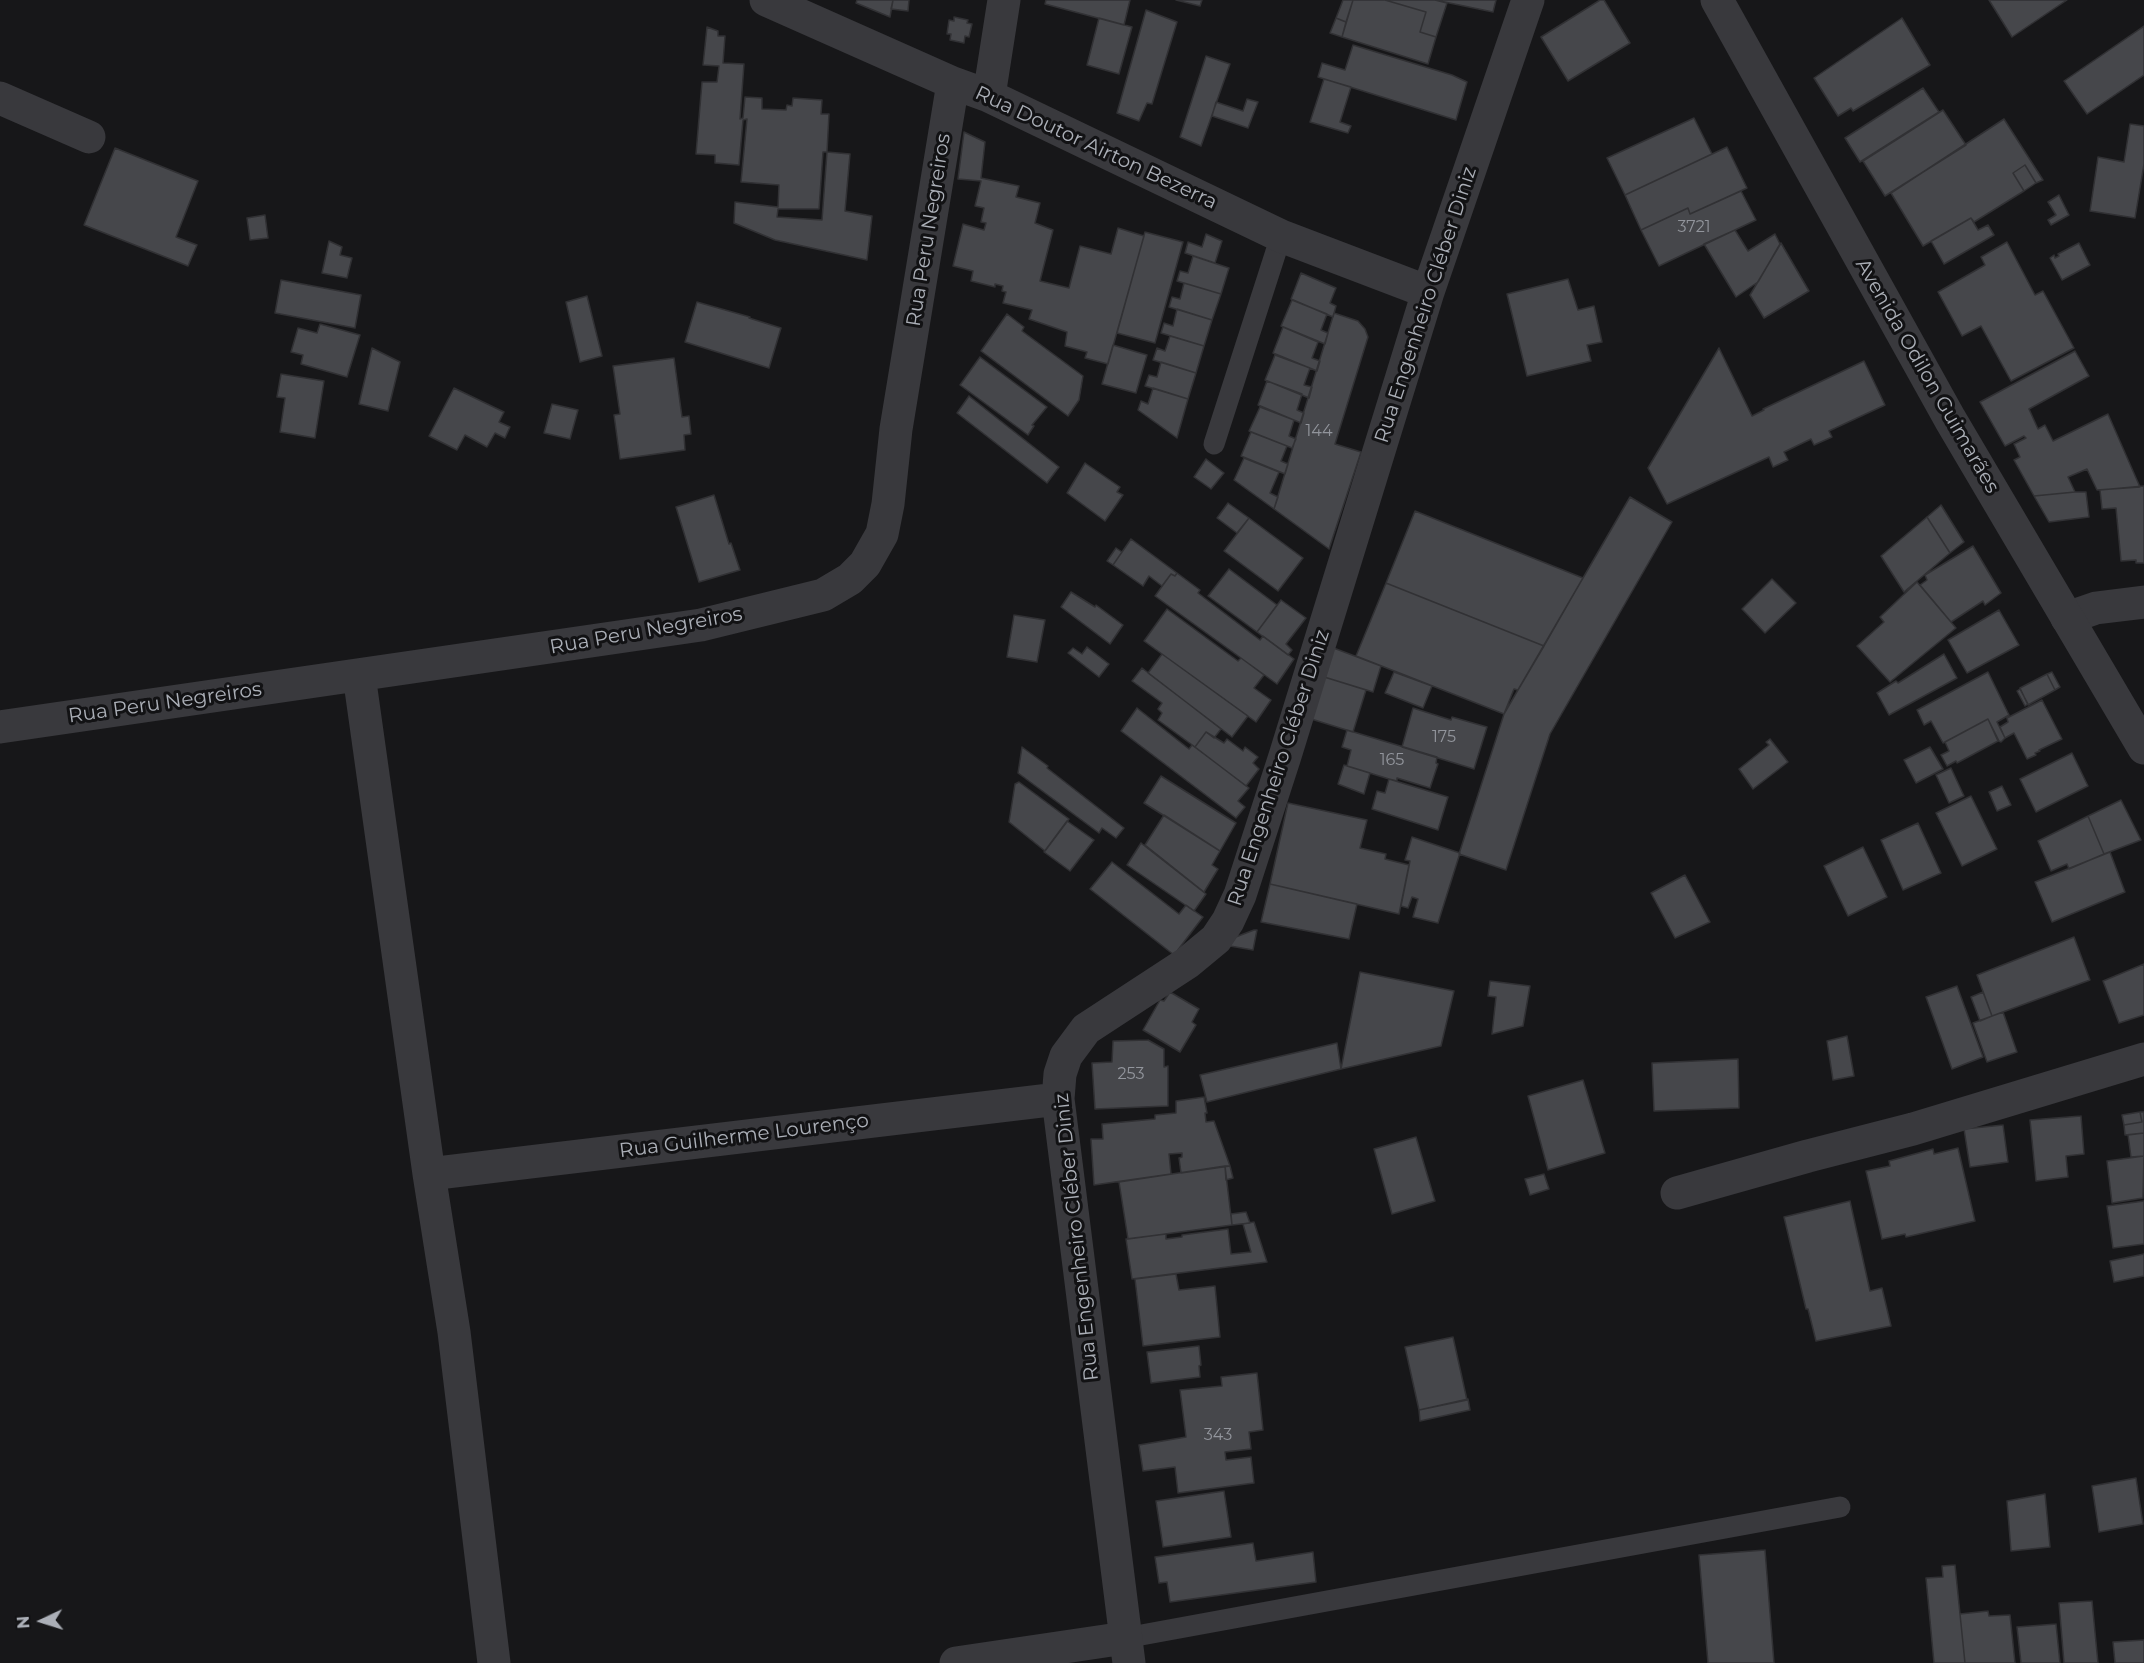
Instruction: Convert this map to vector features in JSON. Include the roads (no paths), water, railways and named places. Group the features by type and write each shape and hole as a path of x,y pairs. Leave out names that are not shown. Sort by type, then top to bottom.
{"street":[{"name":"Rua Doutor Airton Bezerra","path":"766,0 953,83 989,96 1281,236 1428,292"},
{"path":"989,96 1004,0"},
{"name":"Rua Engenheiro Cléber Diniz","path":"1127,1650 1058,1099 1060,1074 1066,1056 1086,1029 1187,963 1216,939 1228,921 1240,895 1282,767 1428,292 1528,0"},
{"name":"Avenida Odilon Guimarães","path":"1717,0 1950,419 2144,748"},
{"name":"Rua Peru Negreiros","path":"0,728 701,625 823,596 850,579 865,564 882,534 888,504 896,429 953,83"},
{"path":"0,98 89,138"},
{"path":"2067,618 2096,608 2144,602"},
{"path":"358,675 429,1174 454,1332 494,1663"},
{"path":"1677,1193 1913,1129 2144,1059"},
{"name":"Rua Guilherme Lourenço","path":"429,1174 1058,1099"},
{"path":"956,1663 1127,1650"}],"lane":[{"path":"1214,444 1281,236"},
{"path":"1127,1650 1840,1507"}]}
